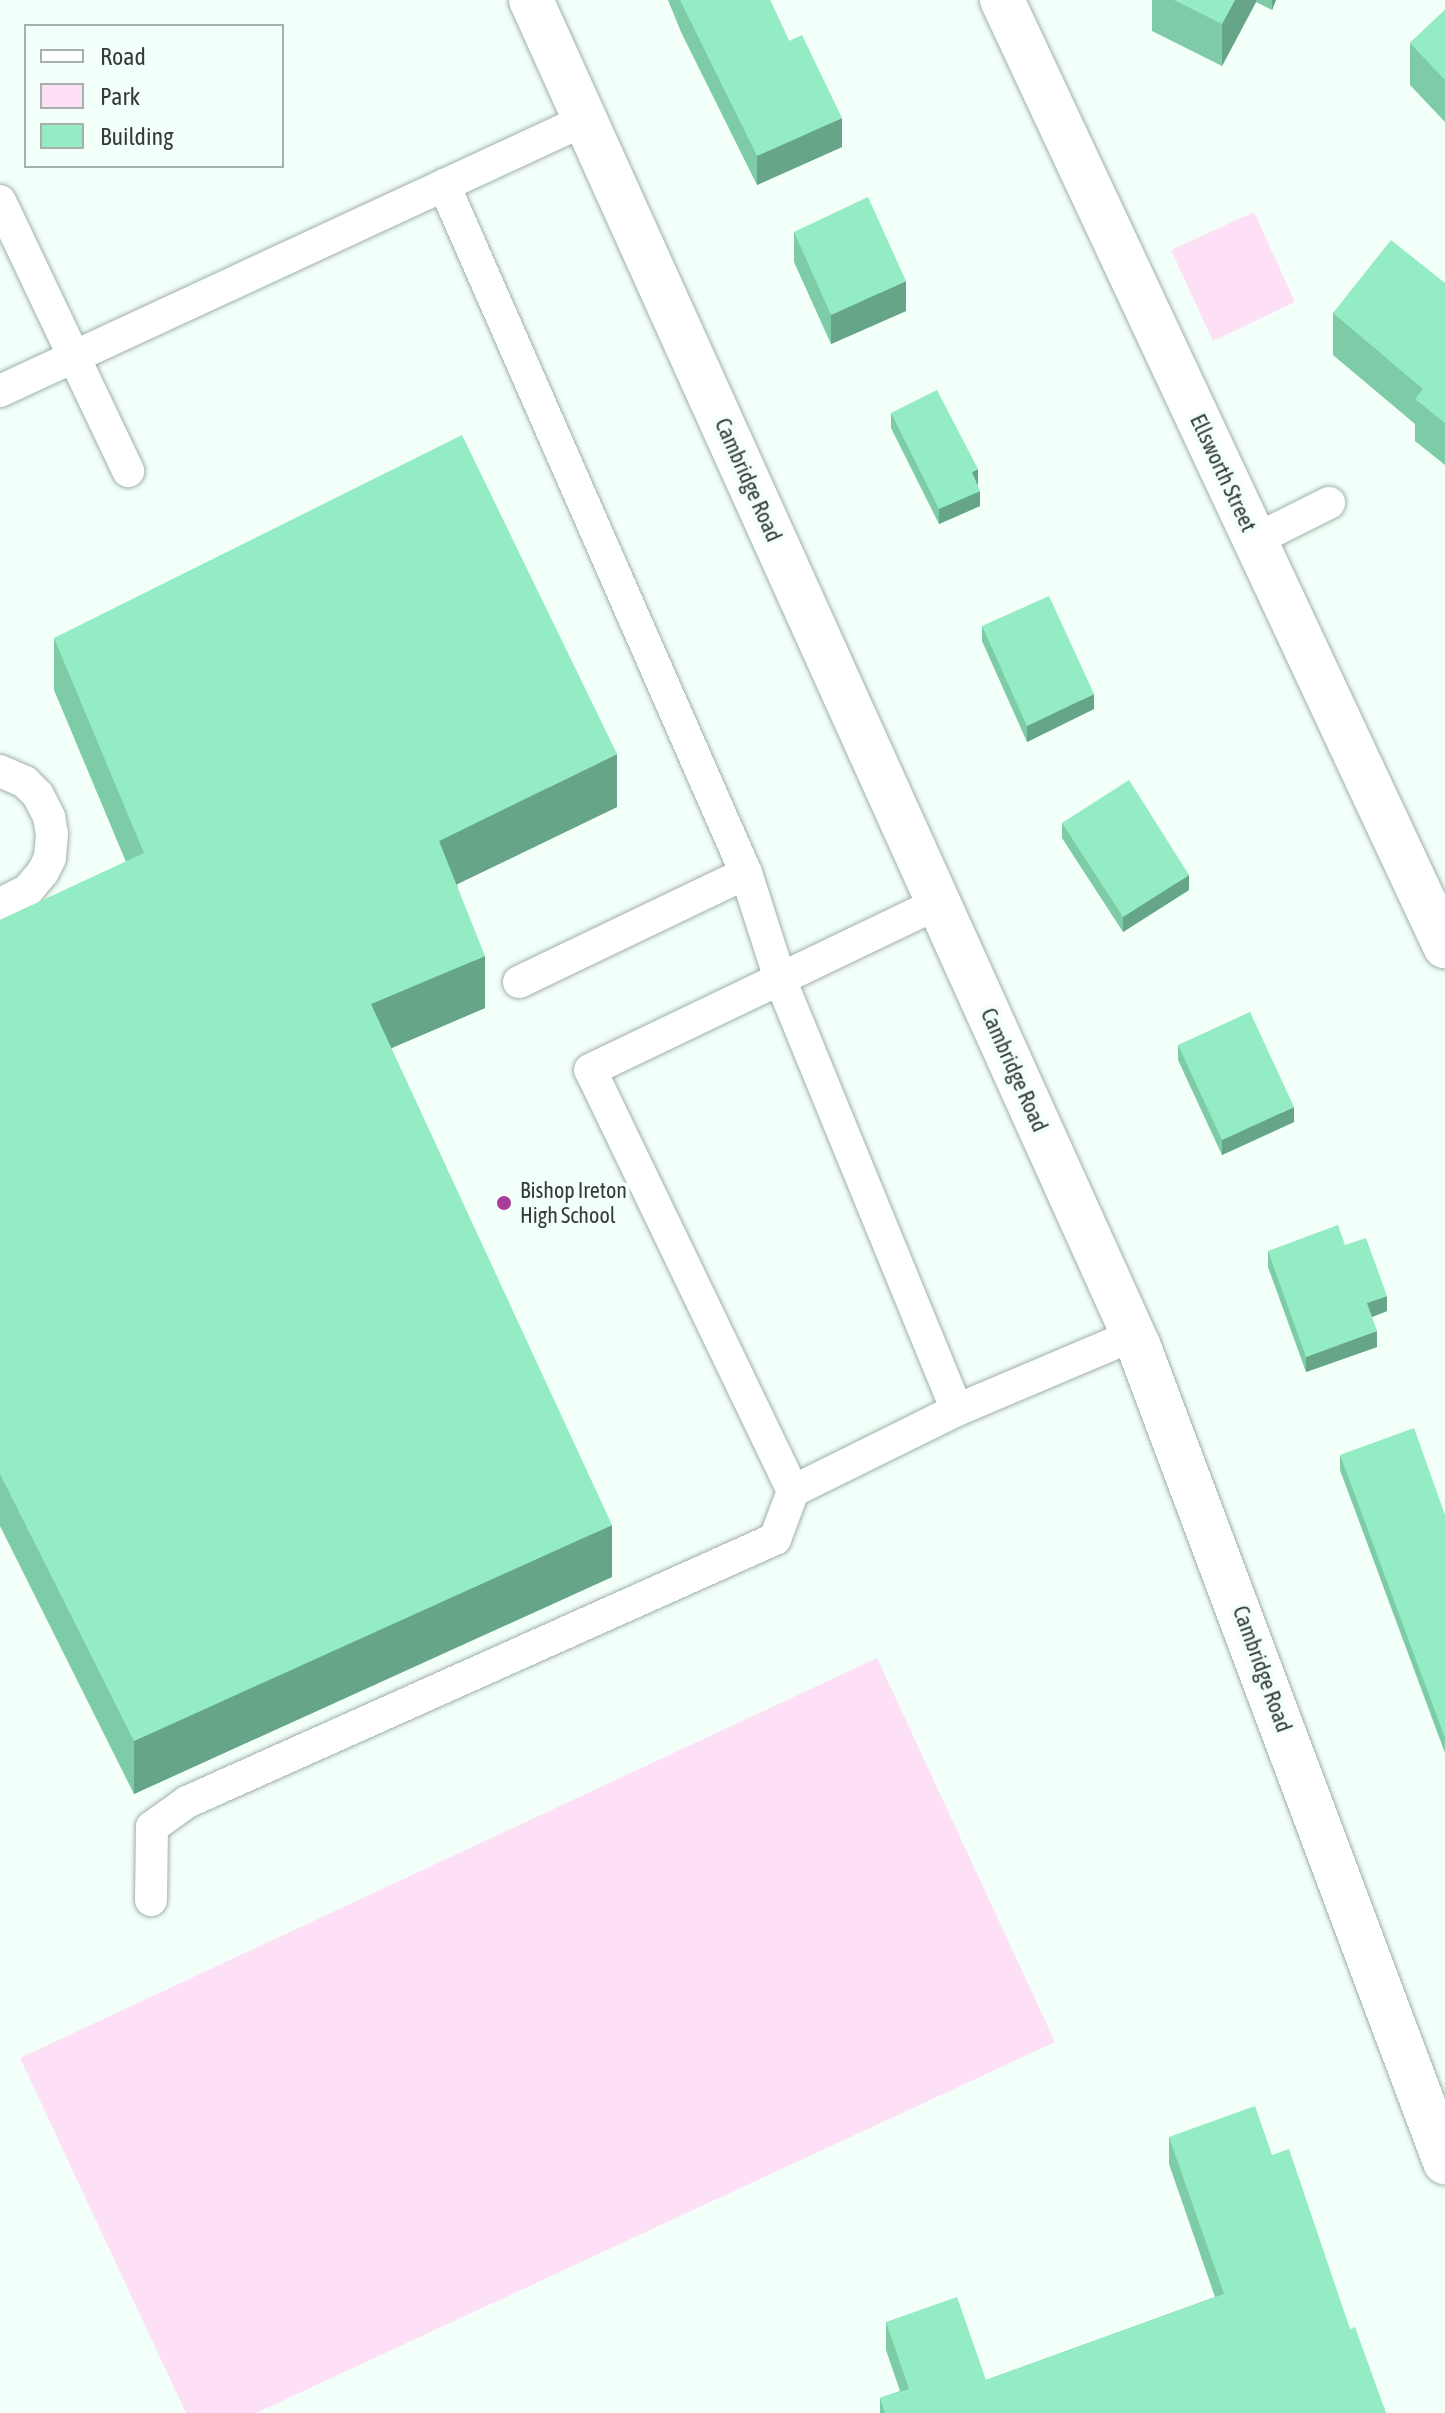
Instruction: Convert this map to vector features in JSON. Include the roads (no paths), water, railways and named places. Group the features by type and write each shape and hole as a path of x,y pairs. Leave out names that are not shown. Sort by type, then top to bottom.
{"street":[{"name":"Cambridge Road","path":"531,0 1134,1335 1190,1475 1445,2162"},
{"name":"Ellsworth Street","path":"1002,0 1445,946"}],"lane":[{"path":"0,391 585,120"},
{"path":"444,185 746,873 780,979 957,1410"},
{"path":"0,201 128,471"},
{"path":"1255,540 1329,503"},
{"path":"0,771 25,782 38,795 49,817 52,834 50,858 43,872 28,890 0,904"},
{"path":"519,982 746,873"},
{"path":"793,1491 590,1070 939,903"},
{"path":"151,1900 152,1827 187,1802 775,1539 793,1491 957,1410 1134,1335"}],"place":[{"name":"Bishop Ireton High School","path":"504,1203"}]}
